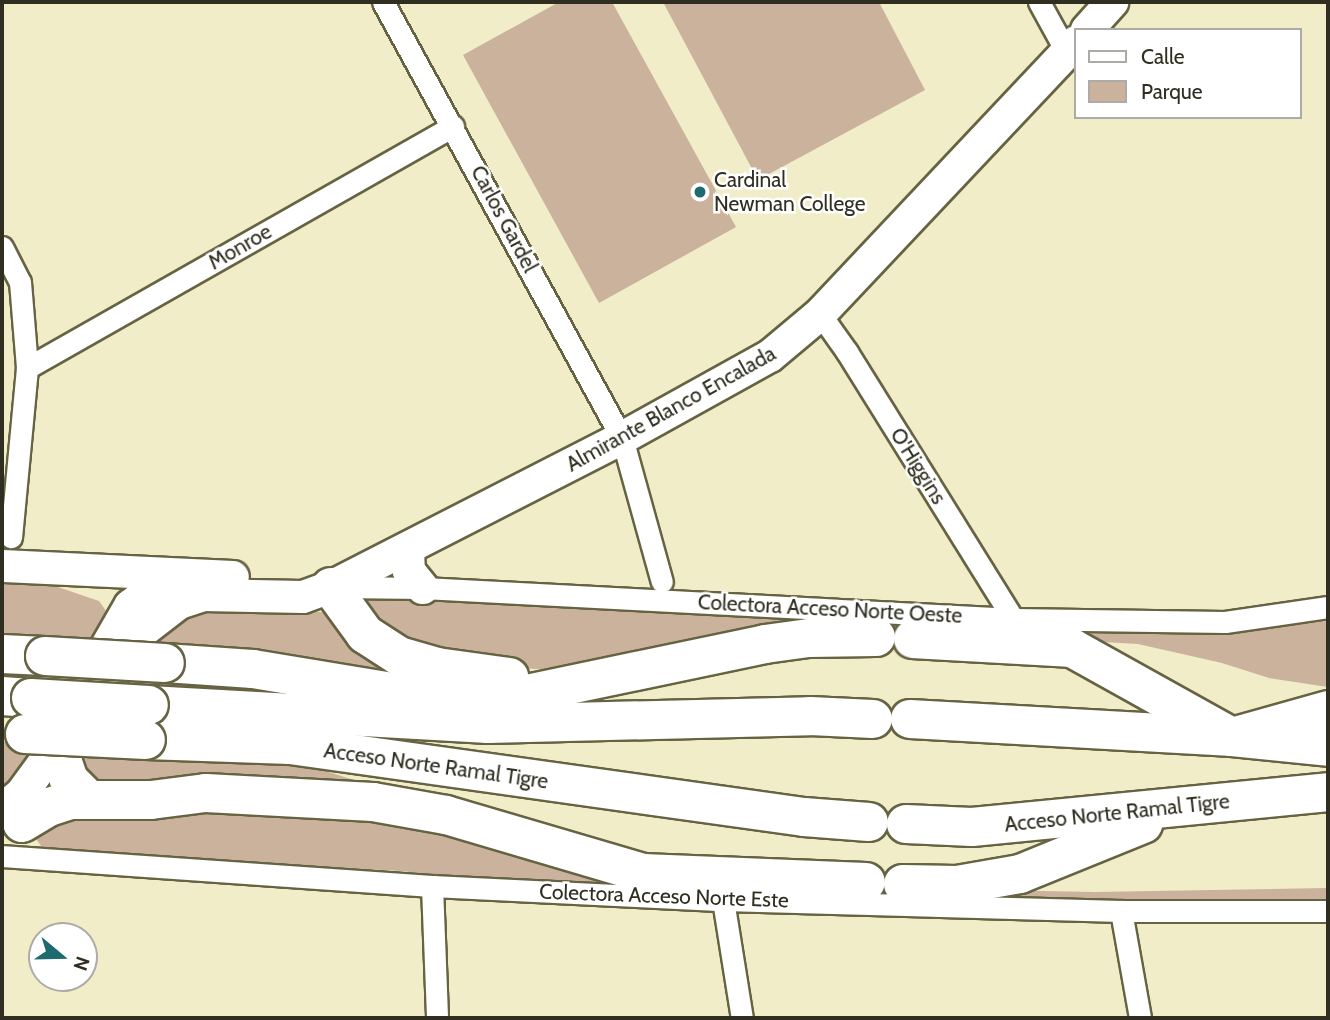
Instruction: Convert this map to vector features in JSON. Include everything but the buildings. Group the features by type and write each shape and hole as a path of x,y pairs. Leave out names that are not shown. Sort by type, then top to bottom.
{"highway":[{"path":"331,587 365,634 399,656 437,667 492,675 538,680 606,679"},
{"path":"2,654 253,669 392,692 476,698 512,697 765,644 809,638 876,637"},
{"path":"913,639 1072,648 1232,737 1328,710"},
{"name":"Acceso Norte Ramal Tigre","path":"30,728 147,722 488,724 797,716 1232,737 1328,747"},
{"name":"Acceso Norte Ramal Tigre","path":"147,722 290,746 804,817 887,823 971,827 1328,792"},
{"path":"30,728 77,791 89,800"},
{"path":"9,823 70,800 151,800 206,793 373,802 446,815 643,873 866,882"},
{"path":"1244,800 1328,812"},
{"path":"903,884 957,885 1020,874 1181,808"}],"street":[{"name":"Carlos Gardel","path":"383,2 622,438 662,582"},
{"path":"1039,2 1071,48"},
{"path":"1089,28 1112,2"},
{"name":"Almirante Blanco Encalada","path":"30,728 131,640 179,603 203,595 303,597 331,587 622,438 770,356 820,314 1071,48"},
{"name":"Monroe","path":"27,368 453,126"},
{"path":"2,247 20,282 27,368 6,552 91,572 304,580 331,587"},
{"name":"O'Higgins","path":"820,314 847,352 1013,619"},
{"path":"408,548 409,570 423,588"},
{"path":"91,572 119,592 130,606 131,640"},
{"name":"Almirante Blanco Encalada","path":"9,823 41,802 30,728 130,606 177,575"},
{"name":"Colectora Acceso Norte Oeste","path":"331,587 423,588 1013,619 1226,622 1328,607"},
{"name":"Colectora Acceso Norte Este","path":"2,856 432,886 723,900 1121,911 1328,911"},
{"path":"432,886 437,1018"},
{"path":"723,900 742,1018"},
{"path":"1121,911 1140,1018"}],"green space":[{"path":"559,2 612,2 736,227 599,303 463,55"},
{"path":"663,2 879,2 925,90 758,180"},
{"path":"2,582 46,583 99,601 106,611 108,627 102,642 2,639"},
{"path":"367,594 1030,630 1245,631 1328,621 1328,687 1269,678 1222,663 1138,644 840,627 588,671 513,668 421,657 359,606"},
{"path":"202,603 334,613 397,670 417,705 115,691 145,639"},
{"path":"2,742 49,745 2,805"},
{"path":"82,747 182,750 313,767 385,790 77,786"},
{"path":"189,808 372,814 810,887 1095,892 1328,888 1328,900 1103,901 721,893 583,881 544,885 400,871 45,851 36,839 36,831 48,819"}],"place":[{"name":"Cardinal Newman College","path":"700,192"}]}
